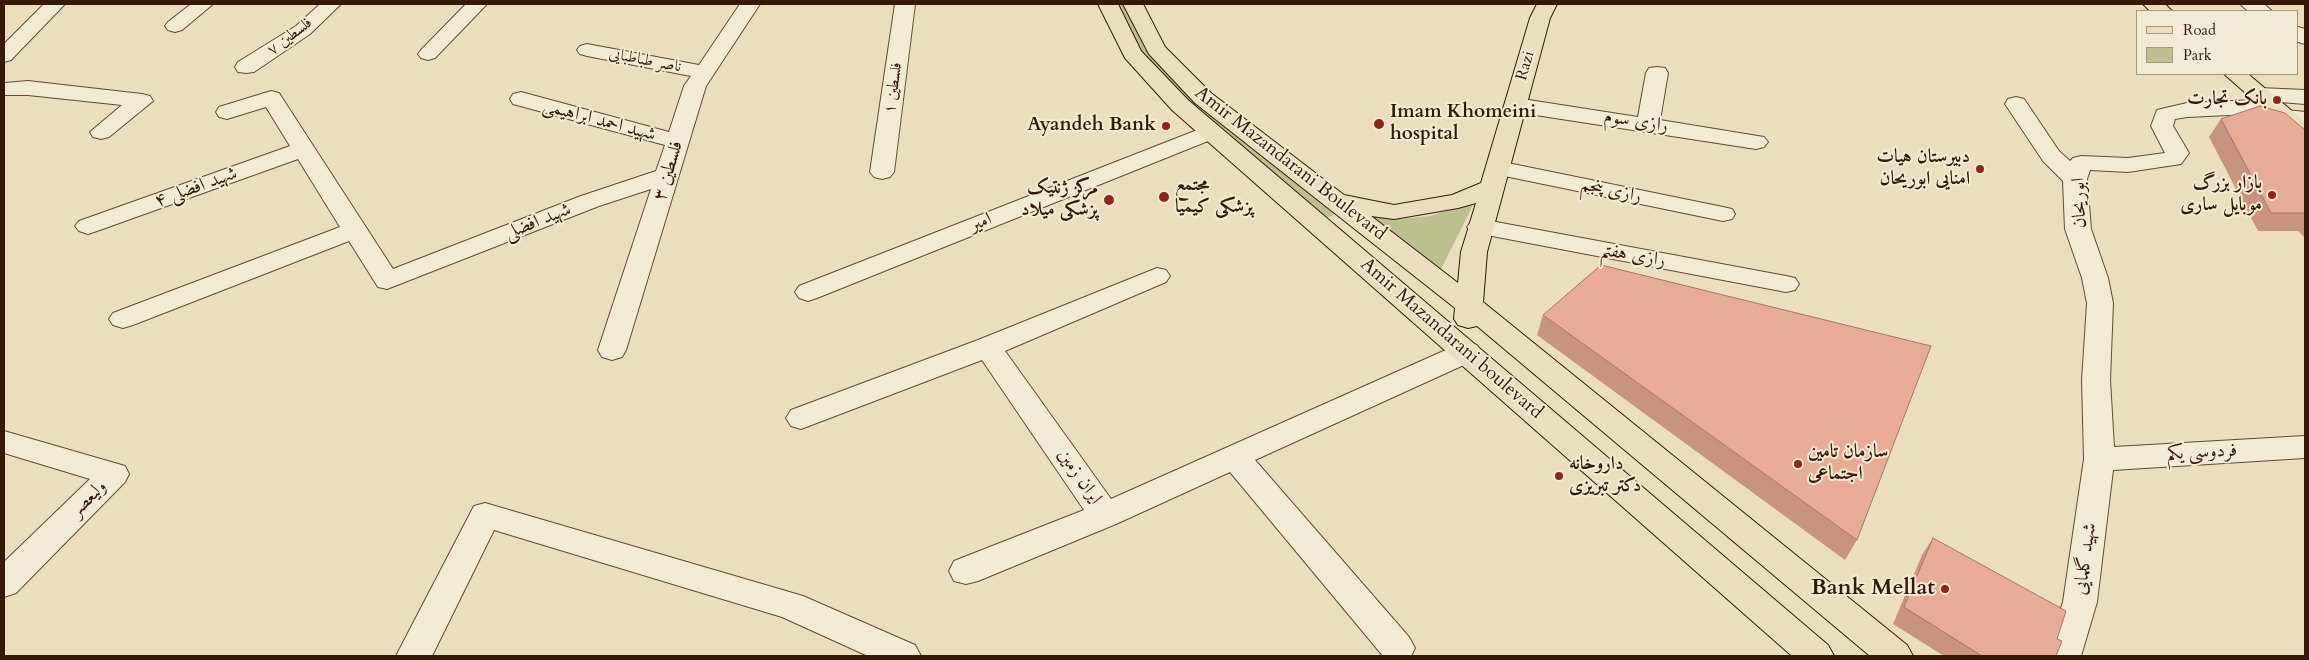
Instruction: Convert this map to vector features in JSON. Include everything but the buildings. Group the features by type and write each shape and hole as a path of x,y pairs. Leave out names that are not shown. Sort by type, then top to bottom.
{"main road":[{"name":"Amir Mazandarani boulevard","path":"1108,4 1132,54 1180,106 1467,352 1816,656"},
{"name":"Amir Mazandarani Boulevard","path":"1133,4 1156,50 1203,98 1469,305"},
{"name":"Razi","path":"1467,352 1474,252 1540,18 1547,4"},
{"path":"2236,75 2281,109 2305,133"},
{"path":"1332,200 1364,208 1394,212 1458,201 1495,178"},
{"name":"Amir Mazandarani boulevard","path":"1469,305 1894,656"}],"street":[{"path":"4,56 55,4"},
{"path":"174,26 203,4"},
{"name":"فلسطین ۷","path":"246,67 303,30 331,4"},
{"path":"428,54 477,4"},
{"name":"فلسطین ۳","path":"612,350 695,86 750,4"},
{"name":"فلسطین ۱","path":"882,172 906,4"},
{"name":"ناصر طباطبایی","path":"587,50 704,72"},
{"path":"1648,124 1657,74"},
{"path":"4,89 28,88 142,101 102,132"},
{"path":"2281,109 2305,97"},
{"path":"123,320 355,230 271,98 226,112"},
{"name":"شهید احمد ابراهیمی","path":"521,100 678,142"},
{"path":"2016,104 2050,156 2075,179"},
{"name":"رازی سوم","path":"1516,105 1756,142"},
{"name":"ابوریحان","path":"2099,459 2096,380 2100,303 2095,278 2078,229 2075,179 2081,163 2128,165 2173,159 2177,153 2162,126 2165,116 2187,110 2281,109"},
{"name":"امیر","path":"808,292 1210,132"},
{"name":"شهید افضلی ۴","path":"88,226 303,149"},
{"name":"شهید افضلی","path":"355,230 387,281 590,201 668,175"},
{"name":"رازی پنجم","path":"1495,178 1723,214"},
{"name":"رازی هفتم","path":"1480,227 1786,284"},
{"path":"802,418 988,347 1157,276"},
{"name":"ایران زمین","path":"988,347 1106,515 1467,352"},
{"name":"ولیعصر","path":"4,442 114,474 4,583"},
{"name":"فردوسی یکم","path":"2099,459 2305,447"},
{"path":"1235,457 1397,648"},
{"name":"شهید گلمایی","path":"2062,656 2080,602 2099,459"},
{"path":"414,656 485,515 791,606 903,656"},
{"path":"966,571 1106,515"}],"green space":[{"path":"1115,4 1130,4 1135,21 1150,49 1336,209 1332,216 1321,218 1240,150 1136,52"},
{"path":"1475,201 1439,273 1364,215 1399,219 1430,216"}],"place":[{"name":"بانک تجارت","path":"2277,100"},
{"name":"Imam Khomeini hospital","path":"1379,124"},
{"name":"Ayandeh Bank","path":"1166,126"},
{"name":"دبیرستان هیات امنایی ابوریحان","path":"1980,169"},
{"name":"بازار بزرگ موبایل ساری","path":"2272,195"},
{"name":"مجتمع پزشکی کیمیا","path":"1164,197"},
{"name":"مرکز ژنتیک پزشکی میلاد","path":"1109,200"},
{"name":"سازمان تامین اجتماعی","path":"1798,464"},
{"name":"داروخانه دکتر تبریزی","path":"1559,476"},
{"name":"Bank Mellat","path":"1945,589"}]}
